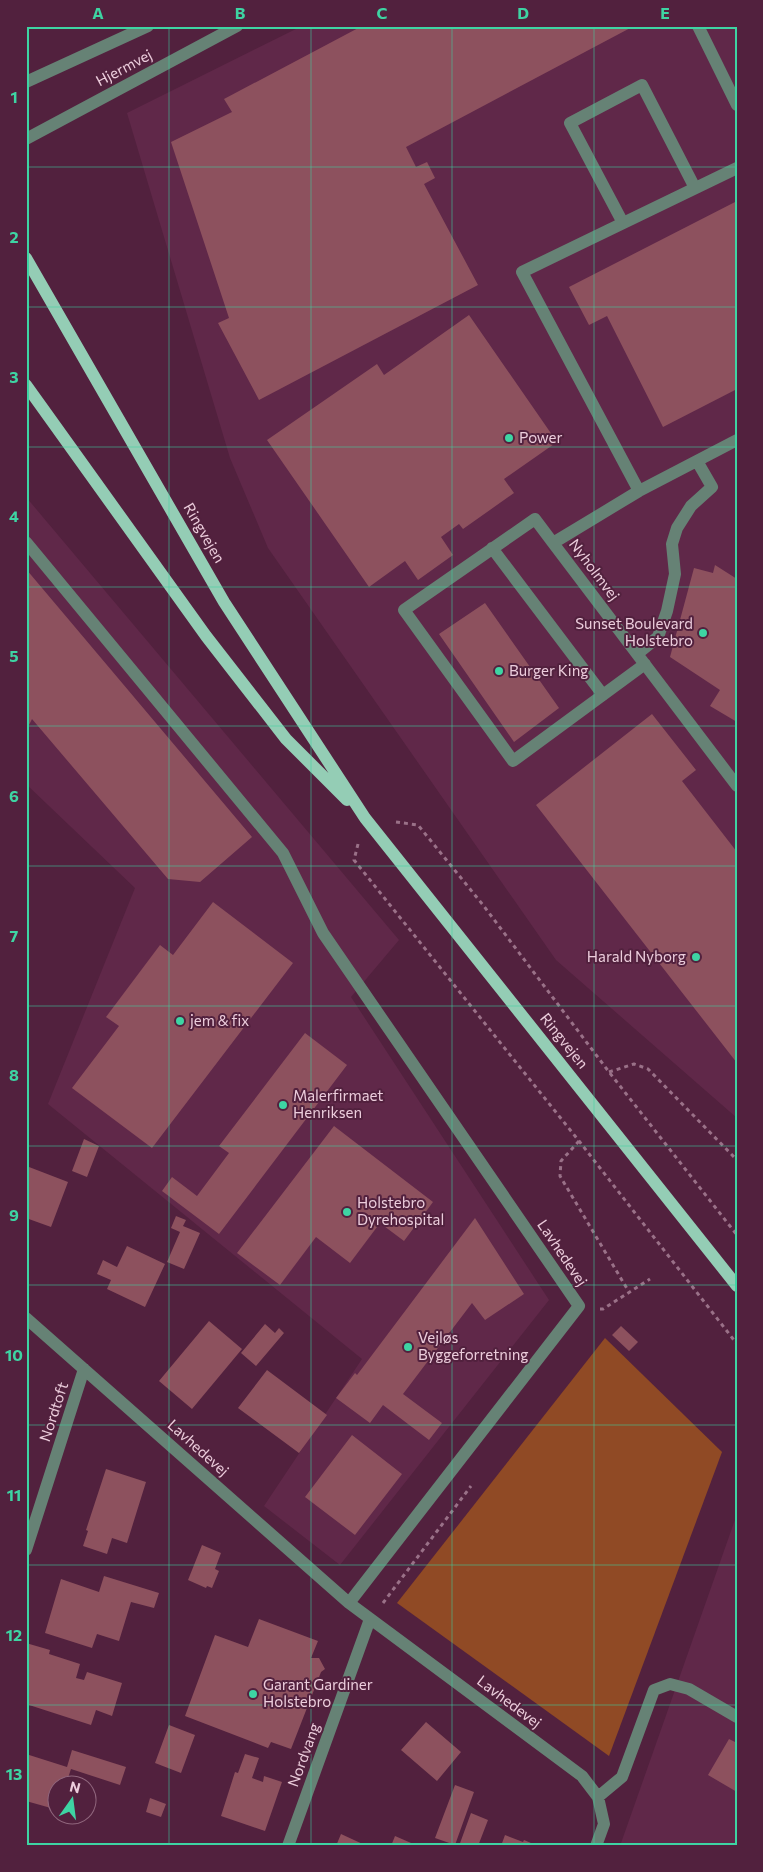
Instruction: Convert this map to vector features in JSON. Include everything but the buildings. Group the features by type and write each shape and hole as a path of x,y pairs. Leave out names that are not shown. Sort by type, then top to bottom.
{"main road":[{"name":"Ringvejen","path":"26,258 224,602 365,818 737,1286"},
{"name":"Ringvejen","path":"26,385 206,636 286,739 365,818"}],"street":[{"name":"Hjermvej","path":"26,82 148,26"},
{"name":"Hjermvej","path":"26,139 237,26"},
{"path":"698,26 737,105"},
{"path":"623,223 570,122 642,85 695,188"},
{"path":"639,492 522,272 737,168"},
{"name":"Nyholmvej","path":"737,440 639,492 553,543 737,786"},
{"path":"553,543 535,518 404,610 513,761 603,695 641,659 658,637 667,611 675,574 672,544 677,528 691,506 712,487 697,461"},
{"name":"Lavhedevej","path":"26,542 283,853 323,933 579,1306 349,1603"},
{"path":"492,548 603,695"},
{"name":"Lavhedevej","path":"26,1318 349,1603 582,1776 598,1798 604,1824 596,1846"},
{"name":"Nordtoft","path":"26,1550 84,1369"},
{"name":"Nordvang","path":"288,1846 370,1619"},
{"path":"598,1798 622,1777 654,1690 670,1684 689,1689 737,1717"}],"path":[{"path":"737,1234 609,1072 483,905 418,825 365,818 354,860 579,1141 737,1344"},
{"path":"609,1072 634,1064 648,1069 737,1160"},
{"path":"579,1141 561,1161 560,1176 629,1292"},
{"path":"579,1306 603,1309 650,1279"}],"shaded area":[{"path":"302,26 737,26 737,1118 556,960 268,548 230,458 127,113"},
{"path":"26,497 399,940 351,997 549,1300 340,1565 264,1506 362,1359 48,1104 135,888 26,784"},
{"path":"605,1338 722,1452 609,1756 397,1603"},
{"path":"737,1514 737,1846 620,1846"}],"place":[{"name":"Power","path":"509,438"},
{"name":"Sunset Boulevard Holstebro","path":"703,633"},
{"name":"Burger King","path":"499,671"},
{"name":"Harald Nyborg","path":"696,957"},
{"name":"jem & fix","path":"180,1021"},
{"name":"Malerfirmaet Henriksen","path":"283,1105"},
{"name":"Holstebro Dyrehospital","path":"347,1212"},
{"name":"Vejløs Byggeforretning","path":"408,1347"},
{"name":"Garant Gardiner Holstebro","path":"253,1694"}]}
